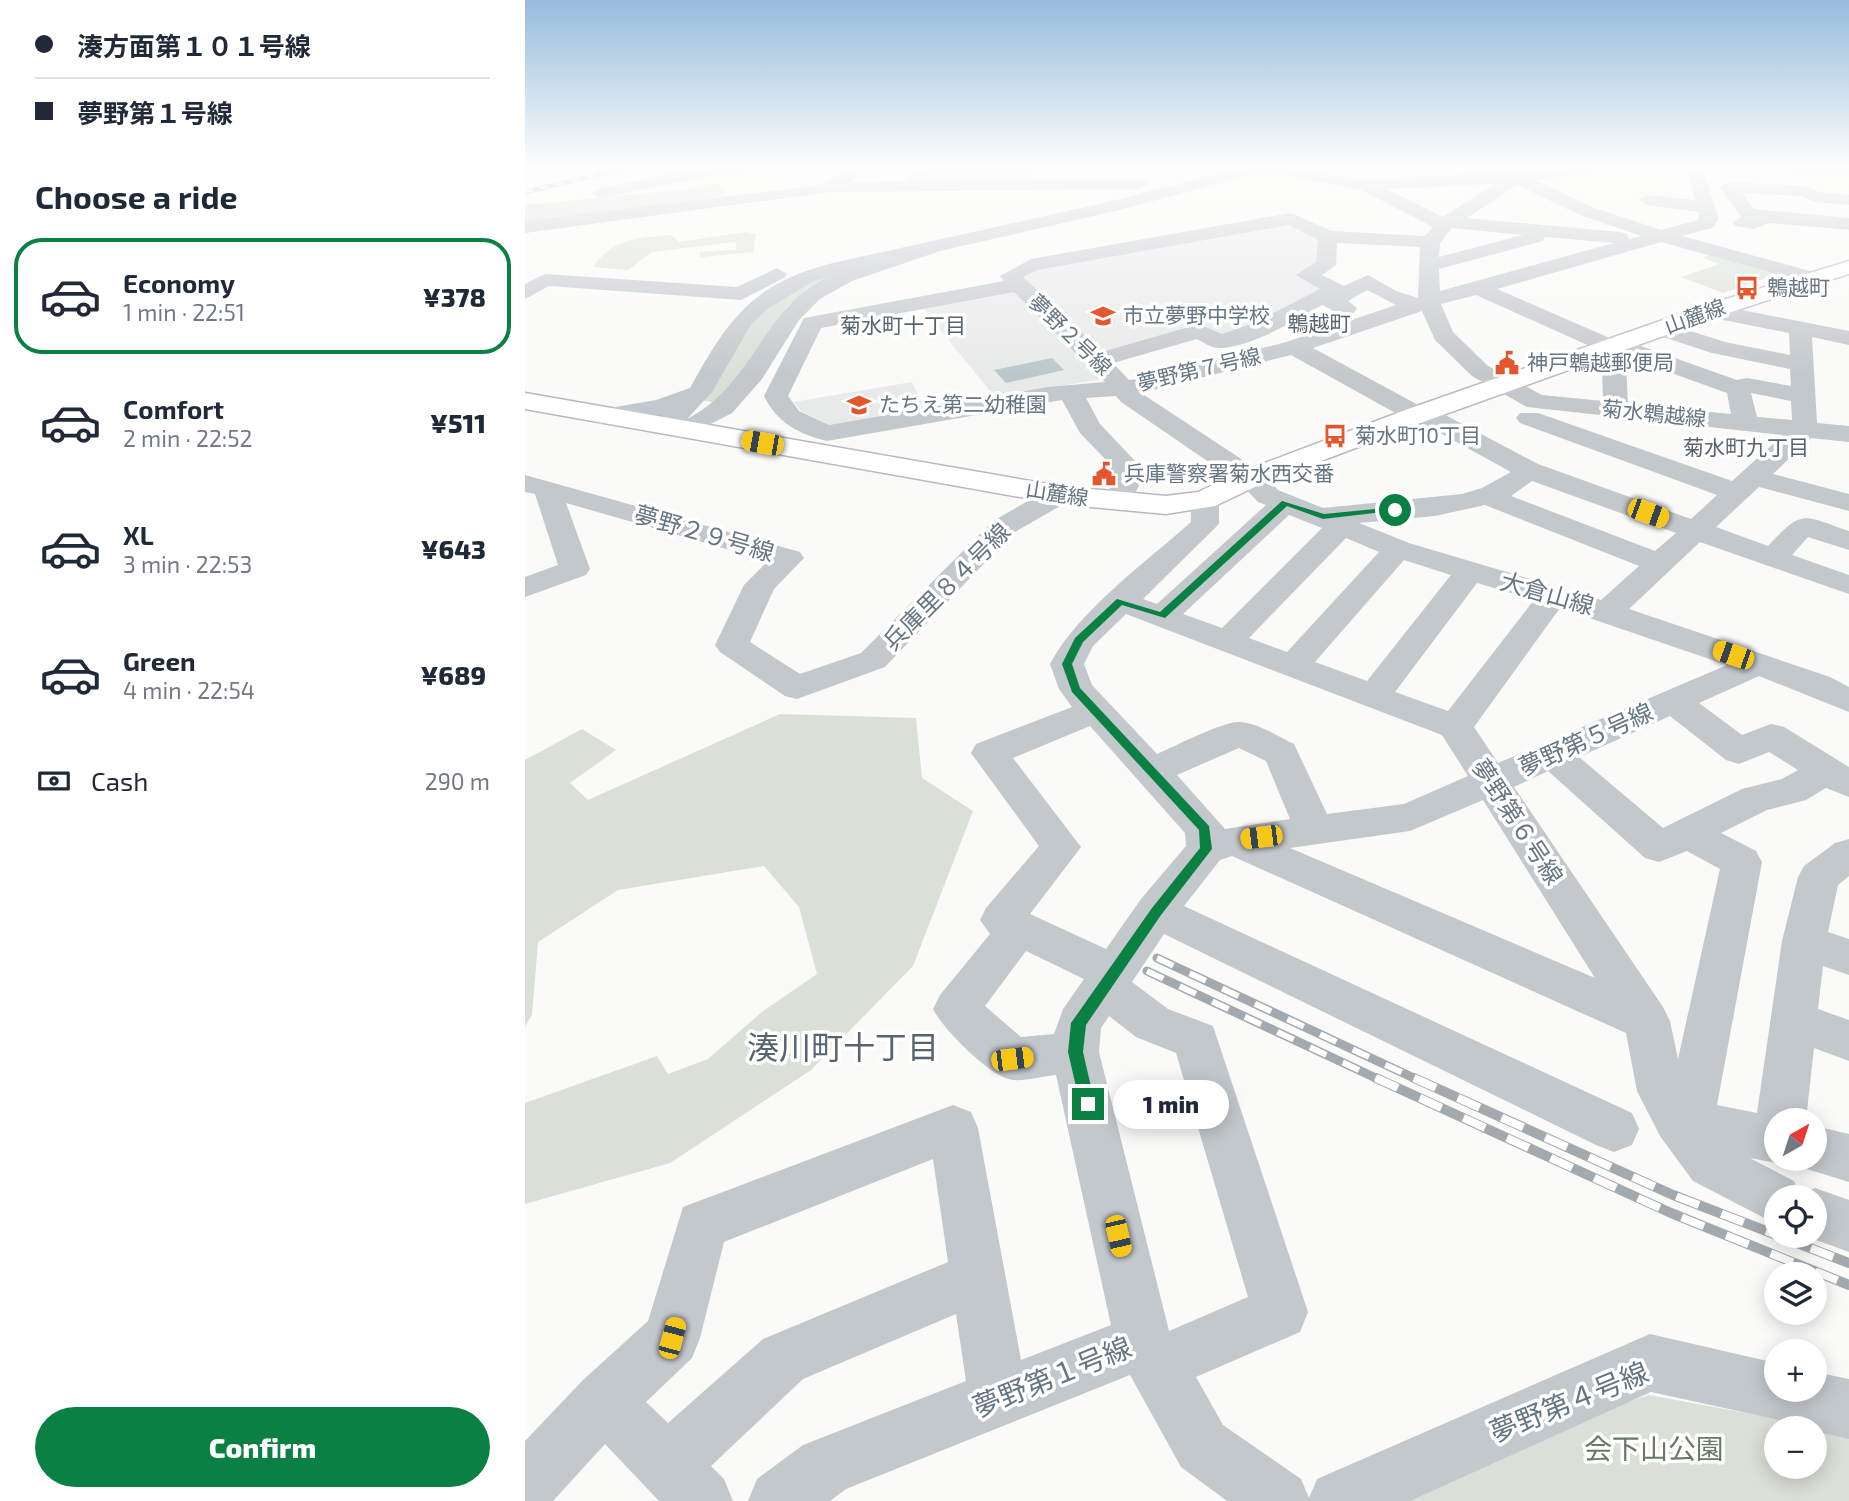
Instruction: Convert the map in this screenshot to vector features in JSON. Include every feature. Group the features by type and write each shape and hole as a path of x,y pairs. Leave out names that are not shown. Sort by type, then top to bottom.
{"main road":[{"name":"山麓線","path":"525,401 1059,495 1166,505 1205,500 1251,478 1420,414 1503,387 1825,267"}],"street":[{"path":"525,293 545,280 741,293 813,260 910,237"},
{"path":"932,248 858,273 814,294 786,321 740,395 707,421 680,430 673,415 700,392 730,338 744,318 761,303 805,278 974,237"},
{"path":"1120,387 827,433 800,424 782,412 776,396 811,323 1017,285 1010,276 1031,265 1189,237"},
{"path":"1096,361 1199,331 1220,342 1262,328 1336,289 1306,275 1326,265 1328,237"},
{"path":"1329,237 1430,242"},
{"path":"1393,237 1396,240"},
{"path":"1434,237 1430,242 1423,303 1443,335 1480,371 1503,387"},
{"path":"1429,266 1536,237"},
{"name":"夢野第７号線","path":"1120,387 1143,386 1294,347 1423,303 1639,237"},
{"path":"1657,237 1825,267"},
{"path":"1834,237 1839,241"},
{"path":"1372,320 1331,302 1368,281 1389,295 1423,303"},
{"name":"夢野２号線","path":"1017,285 1117,380 1120,387"},
{"path":"1476,287 1605,349 1680,368 1738,389 1747,385 1803,396"},
{"path":"1710,311 1849,338"},
{"path":"1662,328 1720,348 1801,364"},
{"path":"1607,611 1805,429 1800,330"},
{"path":"1294,347 1528,470 1849,586"},
{"path":"1605,349 1614,364 1616,410"},
{"path":"765,358 766,366 750,396 754,418 768,431 817,453"},
{"path":"1680,368 1684,417"},
{"name":"夢野第７号線","path":"1120,387 1129,397 1251,478"},
{"name":"菊水鵯越線","path":"1503,387 1532,410 1616,410 1849,434"},
{"path":"1738,389 1746,423"},
{"path":"601,416 661,407 700,392"},
{"path":"1070,393 1089,428 1124,463 1125,486 1116,502"},
{"path":"1528,470 1521,458 1532,410 1746,485 1849,503"},
{"path":"858,459 891,421"},
{"path":"1229,641 1333,521 1468,503 1520,482 1528,470"},
{"name":"大倉山線","path":"1251,478 1268,496 1398,549 1607,611 1818,685 1849,701"},
{"path":"525,588 575,569 536,487"},
{"name":"夢野２９号線","path":"536,487 789,558 760,585 732,645 797,688 873,660"},
{"name":"兵庫里８４号線","path":"873,660 1003,527 1059,495"},
{"path":"1486,496 1659,564"},
{"path":"1141,608 1205,524 1205,500"},
{"path":"1285,503 1141,608 1079,640 1067,664 1076,690 1220,845 1647,1021"},
{"path":"1773,558 1803,525 1849,541"},
{"path":"1293,666 1398,549"},
{"path":"1374,696 1469,571"},
{"path":"1141,608 1455,727 1553,596"},
{"name":"夢野第５号線","path":"1220,845 1411,817 1758,664"},
{"path":"1673,701 1739,751 1771,736 1837,778"},
{"path":"1095,711 989,753 1061,847 1001,920 1108,978 1152,1023 1196,1040 1280,1312 1149,1353 1202,1446 1279,1501"},
{"name":"夢野第６号線","path":"1455,727 1647,1021 1661,1091 1711,1164 1764,1193"},
{"path":"1151,771 1239,734 1281,753 1315,830"},
{"path":"1552,754 1659,846 1756,799 1837,778"},
{"path":"1687,833 1742,862 1683,1121 1764,1138"},
{"name":"夢野第１号線","path":"779,1501 824,1467 999,1398 1149,1353 1076,1052 1079,1023 1156,911 1220,845"},
{"path":"1782,1108 1804,942 1819,877 1849,854"},
{"path":"1156,911 1614,1129"},
{"path":"1019,930 956,1009 1012,1059 1076,1052"},
{"path":"1804,942 1849,957"},
{"path":"1793,1019 1849,1041"},
{"path":"525,1486 604,1401 672,1338 702,1225 953,1128 999,1398"},
{"path":"1827,1152 1849,1157"},
{"path":"1827,1218 1849,1226"},
{"path":"604,1401 684,1483 783,1359 978,1277"},
{"name":"夢野第４号線","path":"1339,1501 1650,1363 1849,1409"}],"shaded area":[{"name":"市立夢野中学校","path":"1201,237 1318,237 1322,239 1321,265 1298,274 1329,289 1257,326 1220,337 1202,326 1088,359 1104,375 1098,380 994,396 921,306 1007,290 1020,275 1039,266"},
{"path":"1052,358 1064,370 1006,383 994,370"},
{"name":"たちえ第二幼稚園","path":"912,382 925,409 829,425 801,411 793,402"}],"green space":[{"path":"673,237 679,242 712,237 755,237 753,252 701,257 700,252 736,250 736,242 652,252 628,270 593,267 609,250 627,241"},
{"path":"1709,255 1778,274 1723,293 1681,277 1720,264 1703,258"},
{"path":"843,270 788,306 731,397 722,404 701,400 752,320 790,290"},
{"path":"780,714 916,718 922,778 973,811 913,966 811,1070 670,1163 525,1204 525,1103 657,1056 668,1074 708,1059 763,1011 817,974 799,907 764,866 618,890 538,942 532,1015 525,1026 525,760 582,729 616,750 570,783 588,800"},
{"name":"会下山公園","path":"1649,1395 1764,1416 1764,1479 1827,1479 1827,1428 1849,1432 1849,1501 1392,1501 1539,1432"}],"railway":[{"path":"1157,958 1418,1080"},
{"path":"1147,971 1380,1080"},
{"path":"1376,1078 1671,1213 1849,1285"},
{"path":"1414,1078 1673,1195 1849,1263"}],"place":[{"name":"鵯越町","path":"1747,288"},
{"name":"市立夢野中学校","path":"1103,316"},
{"name":"神戸鵯越郵便局","path":"1507,363"},
{"name":"たちえ第二幼稚園","path":"859,405"},
{"name":"菊水町10丁目","path":"1335,436"},
{"name":"兵庫警察署菊水西交番","path":"1104,474"}],"district":[{"name":"鵯越町","path":"1319,324"},
{"name":"菊水町十丁目","path":"903,326"},
{"name":"菊水町九丁目","path":"1746,448"},
{"name":"湊川町十丁目","path":"843,1048"}],"route":[{"path":"1088,1104 1076,1052 1079,1023 1156,911 1206,849 1205,829 1076,690 1067,664 1079,640 1120,601 1162,616 1285,503 1323,517 1395,510"}]}
